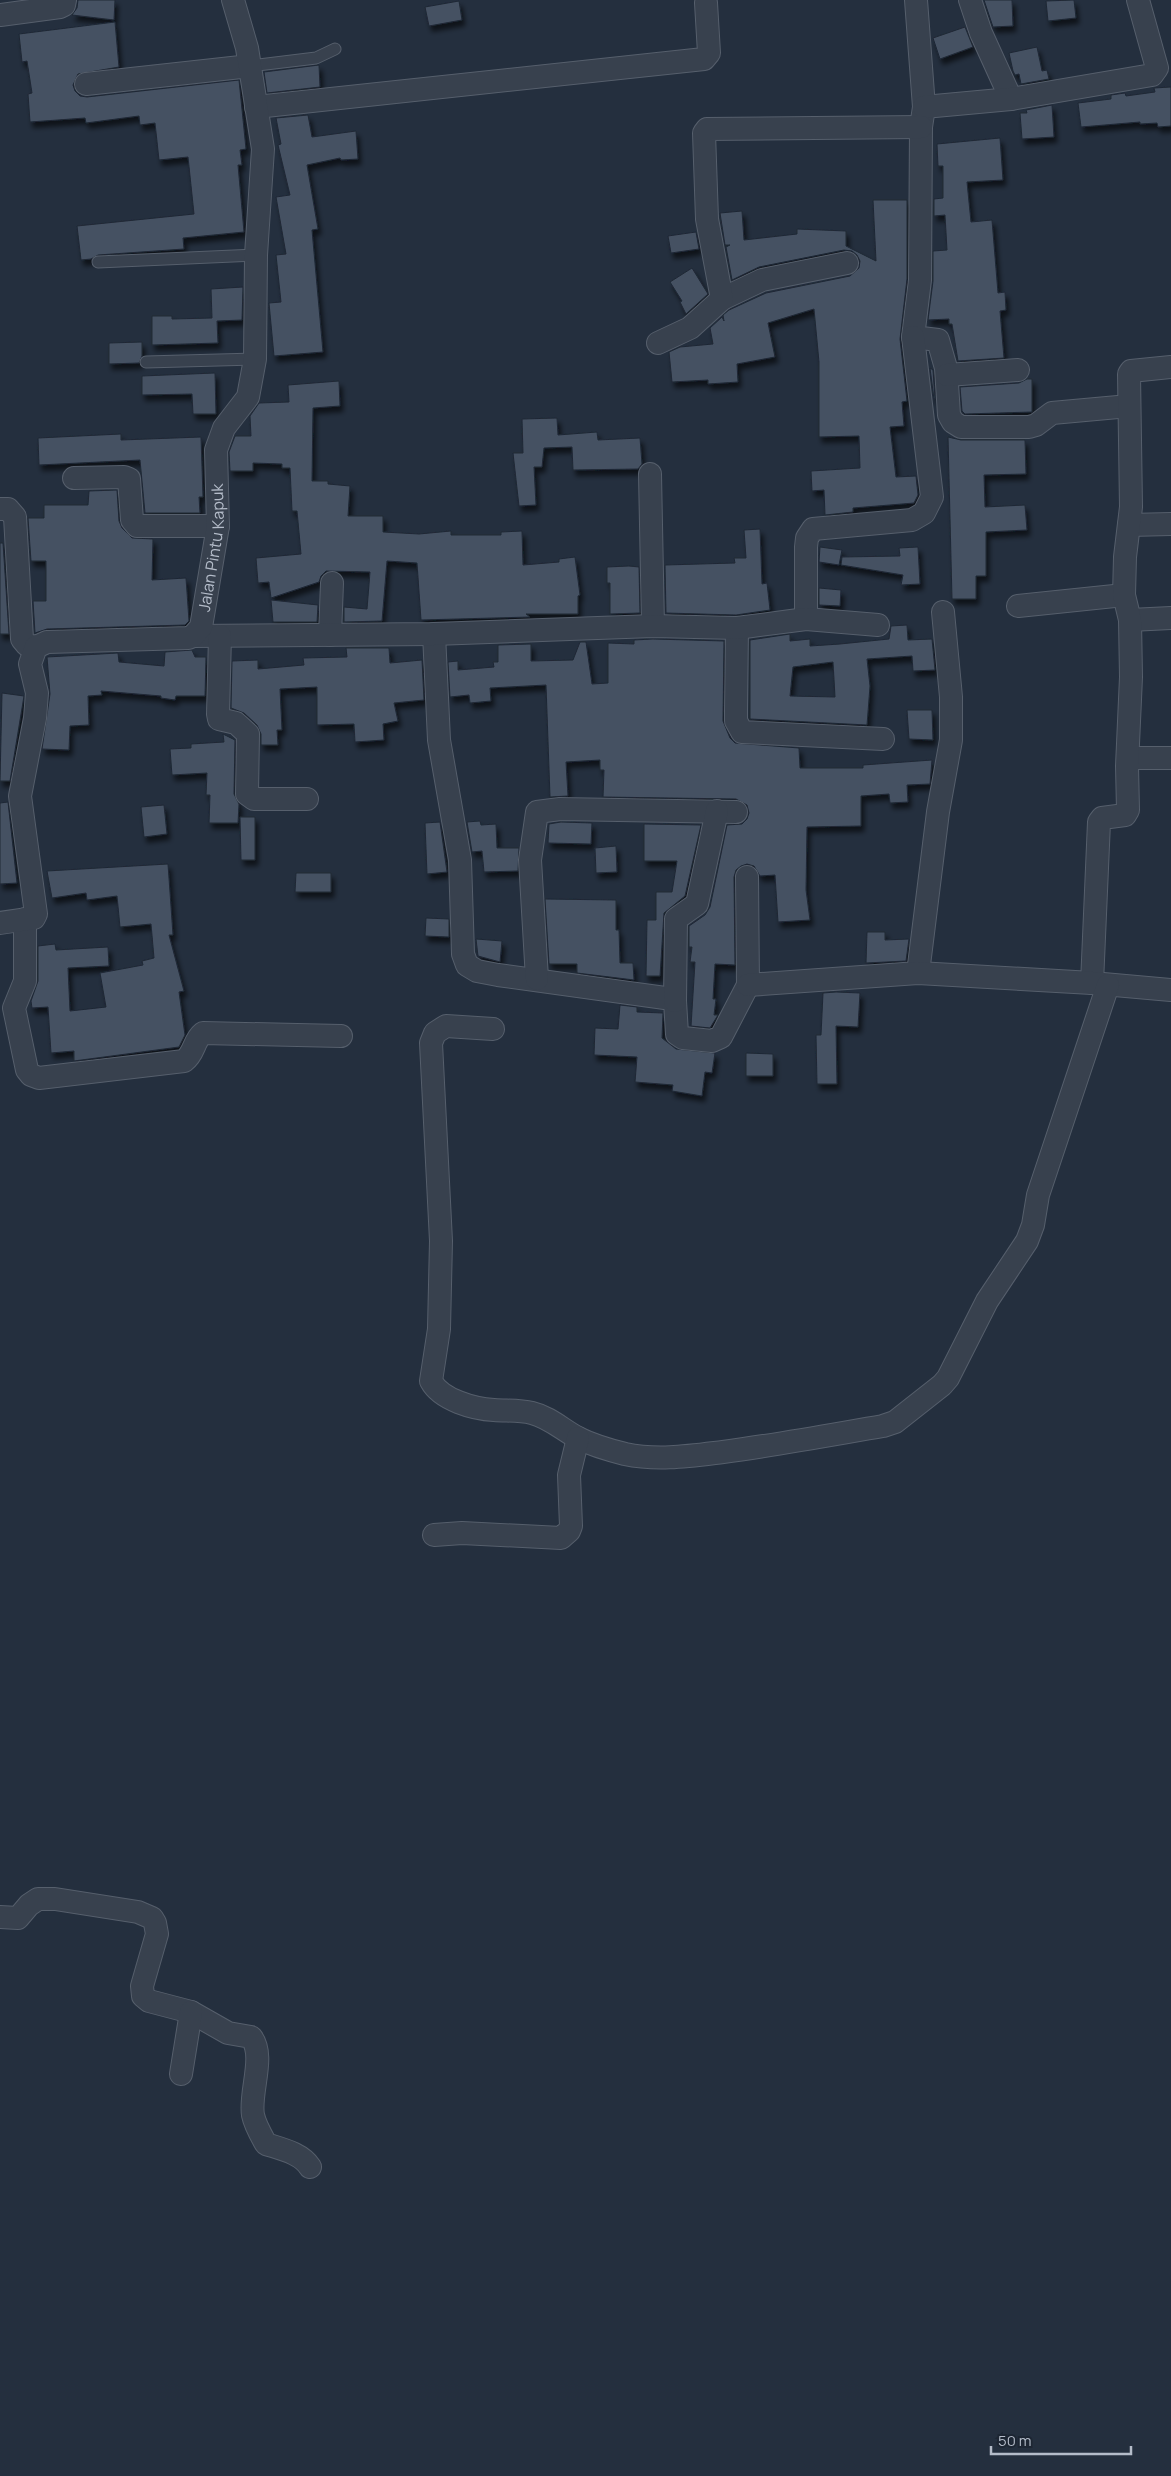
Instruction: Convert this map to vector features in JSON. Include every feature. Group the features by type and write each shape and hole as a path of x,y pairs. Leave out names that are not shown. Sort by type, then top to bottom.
{"street":[{"path":"0,15 60,7 64,5 64,0"},
{"name":"Jalan Pintu Kapuk","path":"193,636 201,627 218,526 216,450 224,428 248,397 255,359 256,255 263,149 247,48 233,0"},
{"path":"806,619 806,547 807,538 813,530 912,520 928,508 932,497 913,337 920,280 922,117 916,0"},
{"path":"970,0 981,33 1011,98"},
{"path":"722,299 707,219 704,132 707,129 922,117 1011,98 1154,74 1157,68 1138,0"},
{"path":"256,107 704,59 709,53 706,3"},
{"path":"86,84 250,66"},
{"path":"658,343 690,328 722,299 762,280 847,263"},
{"path":"913,337 938,340 947,375 949,415 953,422 961,426 1029,427 1036,425 1052,413 1129,406"},
{"path":"493,1029 446,1026 435,1033 431,1043 441,1241 439,1329 431,1381 438,1390 457,1400 486,1409 534,1413 557,1424 578,1438 624,1454 657,1459 758,1447 895,1422 942,1385 948,1378 987,1301 1027,1241 1033,1225 1038,1195 1100,984 1099,822 1102,818 1122,816 1127,813 1131,677 1130,620 1124,595 1125,557 1129,525 1129,406 1131,371 1171,367"},
{"path":"947,375 1018,370"},
{"path":"650,474 653,626"},
{"path":"74,478 124,477 129,479 132,520 137,526 218,526"},
{"path":"0,509 8,509 15,517 22,639 28,645 36,647 47,642 188,638 193,636 434,634 653,626 738,628 806,619 878,625"},
{"path":"1129,525 1171,524"},
{"path":"330,635 332,583"},
{"path":"1018,606 1124,595"},
{"path":"918,973 938,812 951,740 951,697 943,612"},
{"path":"1130,620 1171,618"},
{"path":"738,628 736,711 738,727 742,732 883,739"},
{"path":"434,634 439,740 460,860 463,954 467,965 477,971 655,996 675,1001"},
{"path":"220,636 218,714 219,719 236,723 248,734 247,794 254,799 307,799"},
{"path":"0,923 34,918 37,910 31,888 20,796 35,718 37,693 30,664 36,647"},
{"path":"1128,758 1171,758"},
{"path":"538,979 530,860 537,812 560,809 727,812 697,904 676,919 675,1001 677,1034 683,1038 712,1041 721,1037 748,985 747,878"},
{"path":"25,919 25,981 7,1006 27,1070 31,1075 39,1078 184,1061 191,1056 196,1039 203,1033 341,1036"},
{"path":"748,985 918,973 1171,990"},
{"path":"434,1535 462,1533 560,1538 566,1535 571,1526 569,1475 578,1438"},
{"path":"0,1918 18,1918 29,1905 38,1899 55,1899 138,1912 152,1918 157,1934 142,1986 143,1996 149,2001 192,2012 228,2033 250,2038 254,2042 257,2049 253,2114 256,2124 266,2144 306,2160 310,2167"},
{"path":"181,2074 192,2012"}],"lane":[{"path":"250,66 316,58 335,48"},
{"path":"98,262 256,255"},
{"path":"146,362 255,359"}],"building":[{"path":"78,0 115,0 114,20 72,15 77,8"},
{"path":"984,0 1012,0 1013,26 993,27"},
{"path":"1074,0 1076,18 1048,21 1046,1"},
{"path":"459,1 462,20 429,26 425,7"},
{"path":"115,22 119,67 78,74 73,85 75,91 80,96 87,97 239,80 246,149 240,150 242,165 238,165 244,232 183,238 184,249 98,255 91,259 81,260 77,226 194,214 188,157 159,160 155,123 140,125 139,116 86,123 85,118 30,122 28,94 32,93 27,61 22,62 19,34"},
{"path":"965,27 973,47 940,59 933,38"},
{"path":"1037,47 1042,71 1047,70 1049,79 1021,84 1019,74 1015,75 1013,71 1009,53"},
{"path":"319,65 320,87 267,93 264,72"},
{"path":"1171,87 1171,126 1158,127 1157,123 1140,124 1140,122 1081,127 1078,103 1111,99 1111,95 1125,93 1126,96 1155,92 1154,88"},
{"path":"1052,105 1054,137 1022,139 1020,113 1027,113 1026,110"},
{"path":"308,115 312,137 356,131 358,159 341,160 340,158 307,165 318,229 312,230 323,352 274,356 269,303 281,302 276,255 286,254 276,197 290,195 278,145 281,144 276,118"},
{"path":"1000,138 1003,180 967,182 971,222 992,220 998,293 1005,292 1006,310 1000,311 1004,358 958,361 952,324 949,324 949,319 928,320 933,281 933,251 947,250 945,215 934,216 934,199 943,198 943,166 938,166 937,144"},
{"path":"873,200 907,200 907,279 900,339 907,401 902,402 904,426 890,427 896,477 916,476 918,495 914,503 853,508 853,512 825,515 824,490 812,491 811,471 860,468 859,436 819,437 819,362 814,309 768,323 775,357 737,364 738,382 708,384 708,380 672,382 669,352 680,347 713,344 710,328 722,317 724,321 723,315 729,310 766,293 850,276 859,268 860,261 857,255 852,251 844,250 759,267 732,280 726,247 730,245 725,245 720,213 742,211 744,240 797,234 797,229 846,231 846,246 876,261"},
{"path":"696,232 699,249 671,253 668,236"},
{"path":"692,268 708,294 686,314 680,302 682,301 670,282"},
{"path":"243,287 242,320 217,321 218,343 152,345 152,316 172,316 172,319 212,318 211,289"},
{"path":"142,342 142,356 139,363 109,364 109,343"},
{"path":"930,368 933,370 935,399 934,399"},
{"path":"215,373 216,414 193,414 192,394 142,395 142,376"},
{"path":"1032,379 1032,412 965,414 962,411 960,387 1019,383"},
{"path":"339,381 340,406 313,408 312,481 328,481 328,484 350,486 348,516 383,516 383,532 419,534 451,531 451,535 501,535 501,532 522,531 523,565 559,562 559,559 575,557 580,595 578,596 578,614 526,614 530,617 421,620 417,563 387,561 382,621 344,622 344,607 367,609 370,572 326,571 321,576 319,582 271,598 269,582 258,583 256,558 301,554 297,511 292,511 290,468 282,468 282,464 253,463 253,471 230,471 229,452 235,436 251,436 250,416 259,403 289,402 288,385"},
{"path":"557,418 558,435 597,432 598,440 640,438 642,464 638,469 573,470 572,447 544,448 542,467 534,467 536,505 519,506 513,453 523,453 522,419"},
{"path":"121,434 121,440 201,437 203,497 199,497 200,513 145,513 140,460 39,465 38,438"},
{"path":"948,437 961,440 1025,440 1026,474 984,475 985,507 1025,505 1027,530 986,532 986,576 976,576 976,599 952,599"},
{"path":"117,490 119,521 122,528 132,538 153,539 152,580 186,578 189,621 185,625 47,629 35,633 33,601 46,601 46,561 31,561 28,518 44,518 44,505 88,505 89,491"},
{"path":"760,529 762,584 767,583 770,610 736,615 666,613 665,565 735,563 734,558 746,558 744,530"},
{"path":"0,543 3,543 9,634 0,634"},
{"path":"820,547 842,550 839,565 819,562"},
{"path":"918,547 920,584 901,585 903,575 841,565 842,557 900,556 899,548"},
{"path":"607,567 639,567 640,613 610,614 610,583 607,583"},
{"path":"819,588 841,590 840,606 819,605"},
{"path":"271,600 318,605 317,622 273,622"},
{"path":"907,625 908,640 932,639 935,670 913,671 912,656 867,659 870,686 867,725 750,719 750,640 790,634 790,641 810,639 810,646 840,644 889,639 891,626","holes":["833,662 835,697 790,696 793,667"]},
{"path":"634,640 724,641 723,721 730,738 735,743 799,748 800,768 863,768 863,765 932,760 930,784 907,785 908,802 890,803 889,794 861,796 861,826 807,827 806,890 810,920 778,922 775,875 760,876 754,866 747,864 736,870 734,877 735,965 715,964 713,999 716,999 714,1015 718,1015 710,1028 691,1026 695,962 690,962 692,947 689,947 689,926 705,915 710,907 727,825 742,824 747,819 749,813 747,805 736,799 603,797 604,770 600,770 600,760 566,762 568,796 550,797 546,685 490,688 491,701 470,703 469,695 450,697 448,662 458,661 458,670 494,667 493,662 498,662 498,645 531,644 531,661 573,660 580,642 586,642 592,684 608,683 608,643 634,644"},
{"path":"346,648 389,648 390,663 422,660 424,700 394,703 398,721 383,724 384,740 355,742 354,724 317,725 317,687 280,689 282,730 277,730 278,745 261,745 261,734 257,725 244,713 231,708 232,661 258,660 258,669 304,665 303,658 347,657"},
{"path":"192,650 195,657 206,657 205,696 176,696 175,700 161,698 161,696 101,691 102,695 88,696 89,725 70,726 69,750 42,749 50,694 47,657 118,653 119,662 164,666 165,652"},
{"path":"2,693 24,696 10,781 0,781"},
{"path":"907,710 932,710 933,740 909,739"},
{"path":"223,734 235,740 234,794 239,804 238,823 209,823 210,795 206,795 207,773 172,775 170,749 191,748 191,744 224,742"},
{"path":"8,802 17,883 0,884 0,803"},
{"path":"164,805 167,834 144,837 141,807"},
{"path":"240,817 255,817 255,860 241,860"},
{"path":"480,821 481,825 496,824 497,848 519,848 518,871 484,872 482,851 472,852 467,822"},
{"path":"440,822 447,872 427,874 425,823"},
{"path":"561,822 592,823 591,844 548,843 549,824"},
{"path":"644,824 701,825 685,896 664,913 660,976 646,976 647,920 656,920 656,892 672,892 677,861 644,861"},
{"path":"616,846 617,872 596,873 595,848"},
{"path":"168,864 173,935 169,935 184,991 179,992 185,1035 179,1047 74,1061 74,1051 51,1053 48,1007 32,1008 31,1001 38,981 38,946 55,944 56,950 108,947 109,966 68,968 70,1011 106,1007 100,973 143,965 142,961 154,958 151,924 120,927 117,896 87,900 86,893 52,898 47,871"},
{"path":"296,873 331,873 331,892 295,892"},
{"path":"545,899 616,900 616,930 619,930 620,963 633,963 634,980 577,973 577,964 549,964"},
{"path":"426,918 449,919 449,937 425,936"},
{"path":"867,932 885,932 885,940 909,939 906,961 866,963"},
{"path":"476,939 502,941 500,962 478,956"},
{"path":"823,993 860,993 858,1027 836,1026 837,1084 817,1084 816,1035 821,1035"},
{"path":"620,1005 637,1007 637,1012 663,1013 662,1038 676,1049 715,1053 712,1073 705,1072 702,1096 672,1091 673,1085 635,1082 637,1057 594,1055 595,1028 618,1029"},
{"path":"746,1053 773,1054 773,1076 746,1076"}]}
